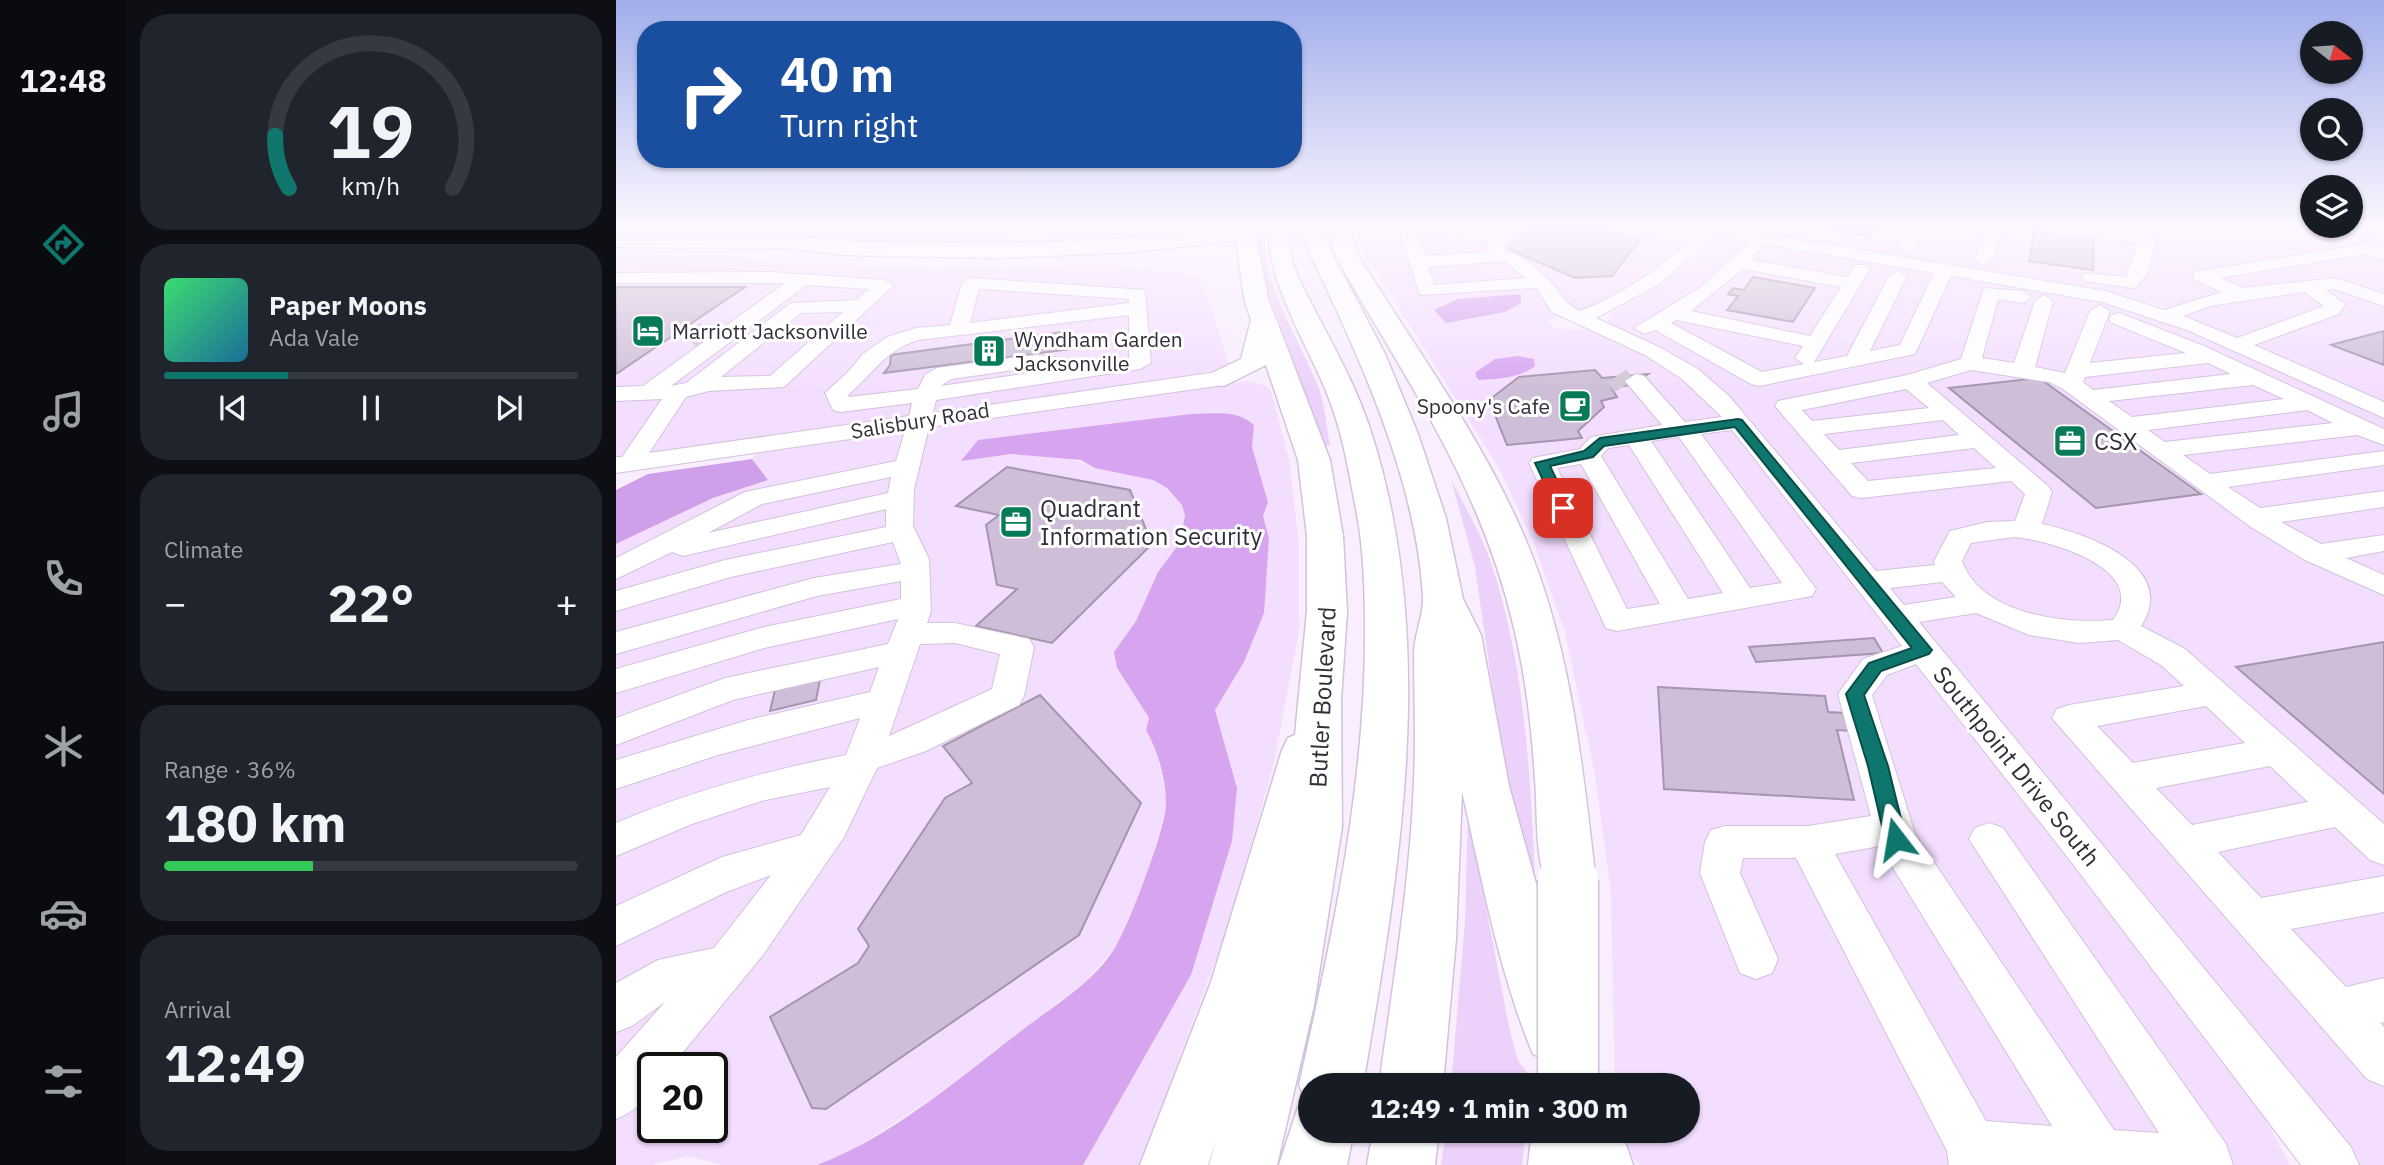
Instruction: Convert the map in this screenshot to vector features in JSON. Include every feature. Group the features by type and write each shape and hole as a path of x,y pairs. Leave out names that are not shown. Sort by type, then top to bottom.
{"highway":[{"name":"Butler Boulevard","path":"1242,1165 1283,1004 1317,827 1319,701 1327,611 1325,536 1314,460 1263,321 1266,282"},
{"path":"1287,282 1357,435 1380,550 1384,612 1384,718 1374,832 1355,964 1333,1073"},
{"path":"1310,282 1356,327 1371,354 1402,434 1428,518 1443,599 1460,635 1485,786 1525,945 1566,1073"},
{"path":"1352,282 1356,327"},
{"path":"1365,282 1465,449 1510,546 1532,615 1555,733 1568,874 1570,1073"},
{"path":"1224,378 1254,363 1263,321"},
{"path":"1224,378 1261,379 1291,394"},
{"path":"1412,1073 1429,939 1437,781 1435,638 1443,599"},
{"path":"1174,1165 1240,982 1319,701"},
{"path":"1313,1165 1318,1143"},
{"path":"1401,1165 1404,1143"}],"street":[{"path":"648,393 704,338 741,325 798,282"},
{"path":"616,394 685,390 708,384 776,382 798,307 830,282"},
{"path":"704,338 753,342 822,340 885,285 850,282"},
{"path":"1424,282 1427,291 1487,282"},
{"name":"Southpoint Drive South","path":"1540,282 1559,308 1579,318 1633,367 1707,387 2083,847 2333,1165"},
{"path":"1579,318 1609,307 1653,282"},
{"path":"1633,367 1676,314 1719,282"},
{"path":"1798,371 1853,282"},
{"path":"1856,360 1896,282"},
{"path":"1633,367 1759,379 1908,350 1935,282"},
{"path":"2025,282 2105,296 2168,315 2384,411"},
{"path":"2215,282 2241,294"},
{"path":"2168,315 2205,301 2333,282"},
{"path":"2336,282 2384,300"},
{"path":"616,1094 728,965 830,826 860,763 909,631 915,559 903,499 923,408 936,378 950,372 1047,360 1054,362 1055,376 1140,363 1138,294 971,283 958,330"},
{"path":"1006,324 1017,286"},
{"path":"2238,344 2332,310 2336,304 2308,286"},
{"path":"1052,319 1058,289"},
{"path":"1092,314 1094,291"},
{"path":"1970,363 1991,292 2043,301 2100,312 2211,357 2384,438"},
{"path":"2023,370 2043,301"},
{"path":"798,307 861,306"},
{"path":"923,408 841,405 836,393 856,377 870,358 894,341 916,334 1138,309"},
{"path":"2078,384 2100,312"},
{"path":"1676,314 1816,343"},
{"path":"725,363 841,323"},
{"path":"741,325 788,342"},
{"path":"623,464 685,390 753,342"},
{"path":"2078,384 2211,357"},
{"path":"2017,473 1861,490 1786,406 1911,381 1970,363 2054,376 2078,384 2256,378"},
{"path":"1633,367 1655,403 1682,429 1801,589 1617,621 1542,463 1588,455 1600,442 1637,439 1682,429 1738,422"},
{"name":"Salisbury Road","path":"623,464 923,408 1224,378"},
{"path":"1911,381 2039,492 2026,530"},
{"path":"2078,384 2128,425 2257,517 2335,566 2384,586"},
{"path":"2128,425 2311,403"},
{"path":"1806,429 1947,413"},
{"path":"2163,450 2362,427"},
{"path":"1637,439 1742,600"},
{"path":"1833,458 1979,440"},
{"path":"1588,455 1679,610"},
{"path":"2208,482 2384,458"},
{"path":"616,570 642,556 903,499"},
{"path":"616,601 725,569 903,499"},
{"path":"2257,517 2384,499"},
{"path":"2123,629 2136,608 2136,585 2119,565 2085,545 2026,530 1986,530 1960,537 1948,561 1952,572 1979,603 2029,625 2079,633 2123,629 2173,657 2384,848"},
{"path":"2315,554 2384,543"},
{"path":"616,643 814,587 915,570"},
{"path":"1867,581 1952,572"},
{"path":"1896,616 1979,603"},
{"path":"616,681 762,637 840,618 909,631 955,633 1018,647 1007,696 913,742 860,763 760,787 679,813 616,840"},
{"path":"616,732 725,690 813,669 909,631"},
{"path":"1923,650 1875,667 1855,694 1896,839 2100,1155"},
{"path":"2213,693 2069,718 2384,1062"},
{"path":"616,775 678,752 779,722 884,701"},
{"path":"2126,779 2277,751"},
{"path":"2184,843 2342,810"},
{"path":"1756,958 1720,873 1725,842 1808,842 1893,828"},
{"path":"1808,842 1973,1156 2100,1155 2208,1162 1989,839"},
{"path":"616,927 740,868 779,854 813,849"},
{"path":"2252,918 2384,894"},
{"path":"616,1010 658,981 728,965"},
{"path":"2337,1011 2384,1000"}],"shaded area":[{"path":"616,282 1200,282 1211,305 1230,369 616,460"},
{"path":"1265,282 1272,282 1318,386 1330,445 1324,446"},
{"path":"1383,282 1636,282 1596,306 1546,321 1558,329 1596,330 1678,373 1700,391 2238,1068 2290,1165 1640,1165 1621,1143 1700,1143 1700,1073 1615,1073 1611,892 1595,775 1565,632 1533,541 1500,470"},
{"path":"1663,282 2001,282 2093,297 2150,313 2384,415 2384,1165 2355,1165 1729,394 1700,371 1614,327 1608,321 1612,313"},
{"path":"2032,282 2384,282 2384,404 2159,304"},
{"path":"1521,294 1521,303 1505,312 1446,323 1434,310 1458,299"},
{"path":"1518,356 1534,359 1535,366 1509,377 1479,380 1476,377 1476,372 1495,359"},
{"path":"1246,381 1265,385 1271,391 1289,459 1299,544 1299,631 1274,762 1229,924 1140,1165 1083,1165 1118,1099 1237,788 1215,710 1244,662 1269,538 1263,516 1268,502 1252,447 1254,425 1191,414 992,458 1011,454 1060,457 1153,480 1167,488 1182,505 1185,516 1179,544 1158,572 1136,621 1114,652 1117,669 1149,718 1146,730 1156,748 1167,803 1148,872 1116,947 1085,982 934,1097 847,1154 817,1165 722,1165 689,1156 652,1165 616,1165 616,544 713,498 767,480 752,459 759,449"},
{"path":"1191,414 1232,414 1254,425 1252,447 1268,502 1263,516 1269,538 1264,613 1244,662 1215,710 1237,788 1232,841 1191,975 1083,1165 817,1165 872,1139 923,1106 1073,993 1097,971 1116,946 1130,917 1147,874 1165,813 1162,774 1146,730 1149,718 1117,668 1114,652 1136,621 1158,572 1179,544 1185,516 1182,505 1167,488 1153,480 1095,468 1081,460 1011,454 961,461 978,440"},
{"path":"752,459 768,480 713,498 616,544 616,490 648,474"},
{"path":"1451,479 1490,560 1513,647 1530,782 1537,918 1503,761 1475,567"},
{"path":"1468,813 1509,1027 1518,1061 1527,1073 1452,1073 1465,922"},
{"path":"1444,1143 1525,1143 1522,1165 1441,1165"}],"building":[{"path":"1749,282 1783,282 1815,288 1793,322 1727,310 1738,296 1728,294 1733,288 1744,290"},
{"name":"Marriott Jacksonville","path":"616,287 745,287 616,374"},
{"name":"Wyndham Garden Jacksonville","path":"1069,331 1072,349 884,373 890,365 891,355"},
{"path":"2384,331 2384,365 2331,345"},
{"path":"1595,370 1602,378 1648,374 1632,385 1611,387 1617,397 1601,401 1604,407 1578,431 1582,438 1507,445 1489,400 1519,377"},
{"name":"CSX","path":"2039,378 2201,494 2096,508 1949,388"},
{"path":"1007,467 1130,490 1152,544 1052,643 976,626 1017,589 997,585 986,525 999,515 956,506"},
{"path":"1874,638 1883,653 1756,662 1749,647"},
{"path":"2384,642 2384,794 2236,667"},
{"path":"821,675 816,700 770,711 776,686"},
{"path":"1658,687 1825,696 1828,712 1847,713 1852,731 1837,730 1854,800 1664,789"},
{"path":"1040,695 1141,803 1079,935 826,1109 812,1108 770,1017 858,963 869,946 858,929 945,798 972,783 943,746"}],"tunnel":[{"path":"692,340 706,330"},
{"path":"691,341 695,338"},
{"path":"1617,376 1624,386"}],"place":[{"name":"Marriott Jacksonville","path":"648,331"},
{"name":"Wyndham Garden Jacksonville","path":"989,351"},
{"name":"Spoony's Cafe","path":"1575,406"},
{"name":"CSX","path":"2070,441"},
{"name":"Quadrant Information Security","path":"1016,522"}],"route":[{"path":"1563,508 1542,463 1588,455 1600,442 1637,439 1738,422 1923,650 1875,667 1855,694 1878,766 1896,839"}]}
